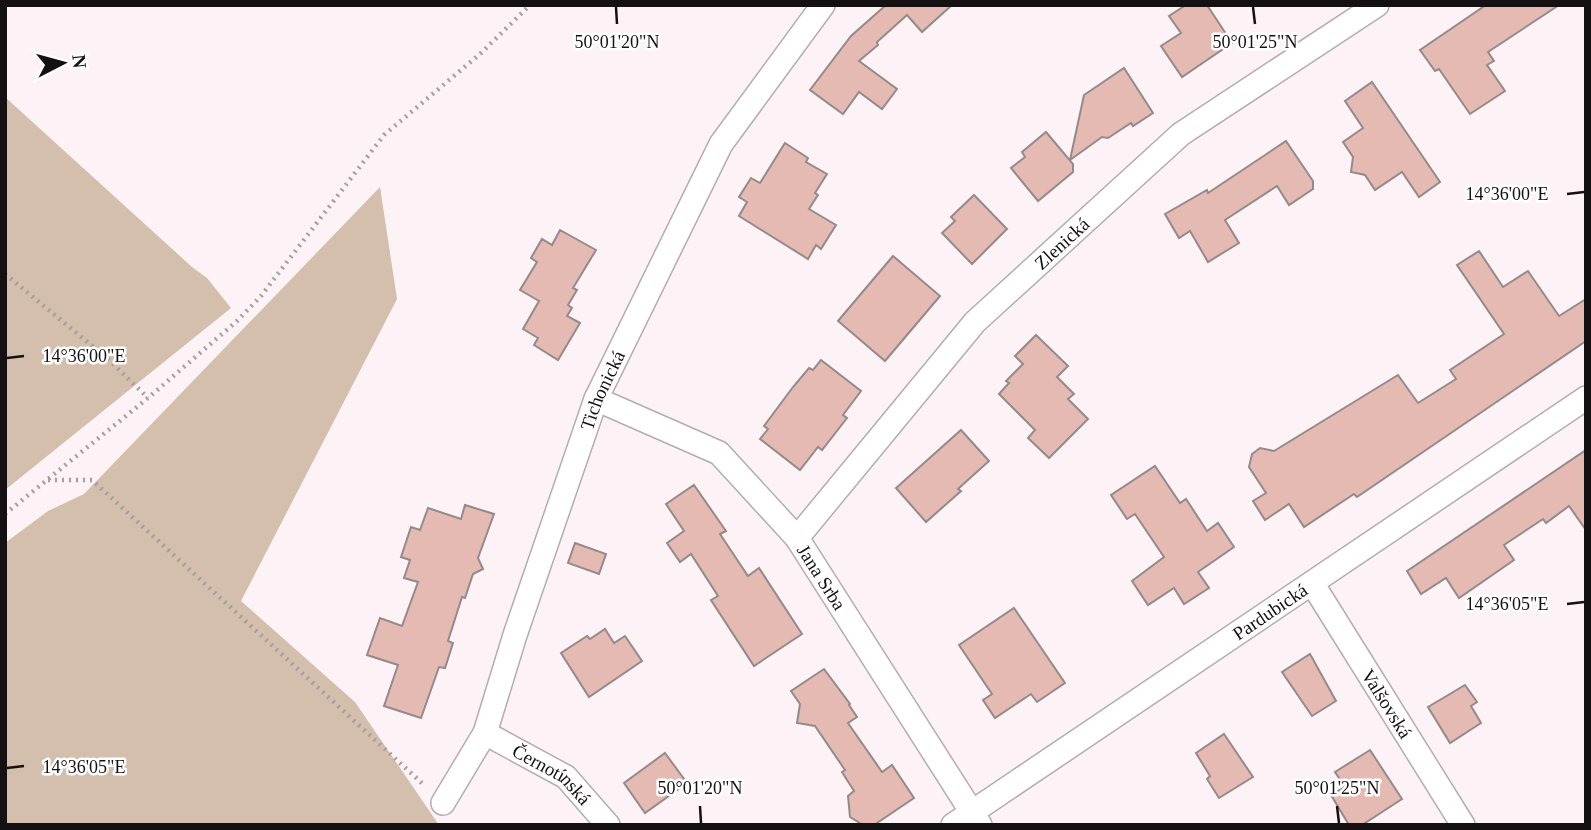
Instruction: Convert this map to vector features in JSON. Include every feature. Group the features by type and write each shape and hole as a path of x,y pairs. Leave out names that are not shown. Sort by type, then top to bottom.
{"street":[{"name":"Tichonická","path":"443,803 485,733 519,622 596,399 721,144 823,5"},
{"name":"Zlenická","path":"797,538 975,322 1181,134 1377,5"},
{"name":"Pardubická","path":"968,821 1586,398"},
{"name":"Jana Srba","path":"596,399 719,453 797,538 968,821"},
{"name":"Valšovská","path":"1312,583 1463,825"},
{"name":"Černotínská","path":"485,733 566,777 608,825"}],"path":[{"path":"5,513 148,398 237,321 261,296 384,135 480,54 530,5"},
{"path":"5,274 108,359 148,398"},
{"path":"47,480 92,480 443,803"}],"shaded area":[{"path":"5,97 207,278 231,308 5,490"},
{"path":"380,187 397,299 241,601 355,702 439,825 5,825 5,543 48,511 84,494"}],"building":[{"path":"886,5 952,5 922,32 907,15 877,42 878,45 859,61 897,89 882,109 859,92 843,114 810,90 851,36"},
{"path":"1186,5 1207,5 1232,43 1182,77 1161,46 1181,33 1169,16"},
{"path":"1486,5 1559,5 1488,52 1494,61 1487,65 1505,91 1470,114 1439,69 1435,71 1420,50"},
{"path":"1124,68 1153,113 1108,138 1102,137 1070,160 1084,95"},
{"path":"1372,82 1440,182 1419,197 1402,172 1375,190 1365,175 1351,172 1353,157 1343,142 1363,128 1345,101"},
{"path":"1046,132 1073,164 1073,172 1038,201 1011,168 1025,157 1022,152"},
{"path":"1286,141 1313,181 1313,189 1289,205 1277,186 1225,220 1239,243 1208,262 1190,231 1179,238 1165,214 1207,190 1208,193"},
{"path":"785,143 808,158 806,162 827,174 809,209 836,225 821,249 816,245 808,259 739,216 747,202 739,197 751,178 760,183"},
{"path":"974,195 1007,229 972,264 942,233 955,221 951,217"},
{"path":"560,230 596,250 573,288 577,290 568,305 572,308 567,316 580,323 558,360 534,345 538,338 523,329 539,301 520,290 537,262 531,258 542,239 552,245"},
{"path":"1479,251 1503,287 1528,271 1559,316 1586,299 1586,341 1357,497 1354,494 1304,527 1289,504 1265,520 1253,501 1266,493 1249,467 1252,454 1260,448 1274,451 1398,375 1418,403 1456,379 1450,370 1504,334 1457,265"},
{"path":"893,256 940,296 885,361 838,321"},
{"path":"1036,335 1068,366 1057,377 1074,394 1068,399 1088,419 1049,458 1028,438 1035,430 999,394 1009,383 1006,381 1023,364 1015,356"},
{"path":"821,360 861,391 843,415 847,418 822,450 818,447 800,470 760,439 768,429 764,426 793,387 809,368 813,370"},
{"path":"961,430 989,461 926,522 896,488"},
{"path":"1586,450 1586,530 1569,506 1546,523 1543,519 1504,545 1514,560 1459,598 1446,578 1421,594 1407,571"},
{"path":"1155,466 1180,503 1186,499 1207,531 1218,523 1234,547 1198,572 1209,588 1184,604 1174,588 1148,605 1132,581 1164,557 1135,514 1127,519 1111,495"},
{"path":"694,485 726,531 720,534 748,576 759,568 802,634 754,666 711,600 718,596 691,554 680,562 667,543 684,531 666,504"},
{"path":"465,505 494,514 478,558 483,569 473,574 465,598 462,597 448,641 453,643 445,668 439,667 421,718 384,706 398,665 367,655 380,618 402,626 418,582 404,578 410,560 401,557 411,527 420,530 428,508 461,519"},
{"path":"575,543 606,554 599,574 568,563"},
{"path":"1014,608 1065,683 1037,702 1031,694 995,718 983,700 992,694 959,645"},
{"path":"605,629 614,643 625,636 642,661 589,697 561,653 587,636 590,639"},
{"path":"1310,654 1336,701 1312,716 1282,672"},
{"path":"824,669 857,717 848,723 882,772 892,765 914,798 874,825 863,825 850,817 848,796 854,791 842,772 845,770 815,726 797,723 800,704 791,691"},
{"path":"1465,685 1477,702 1471,706 1481,723 1450,743 1428,707"},
{"path":"1224,734 1253,777 1219,798 1196,753"},
{"path":"1370,750 1402,799 1362,825 1349,825 1331,795 1345,787 1335,772"},
{"path":"665,753 687,783 645,813 624,783"}]}
